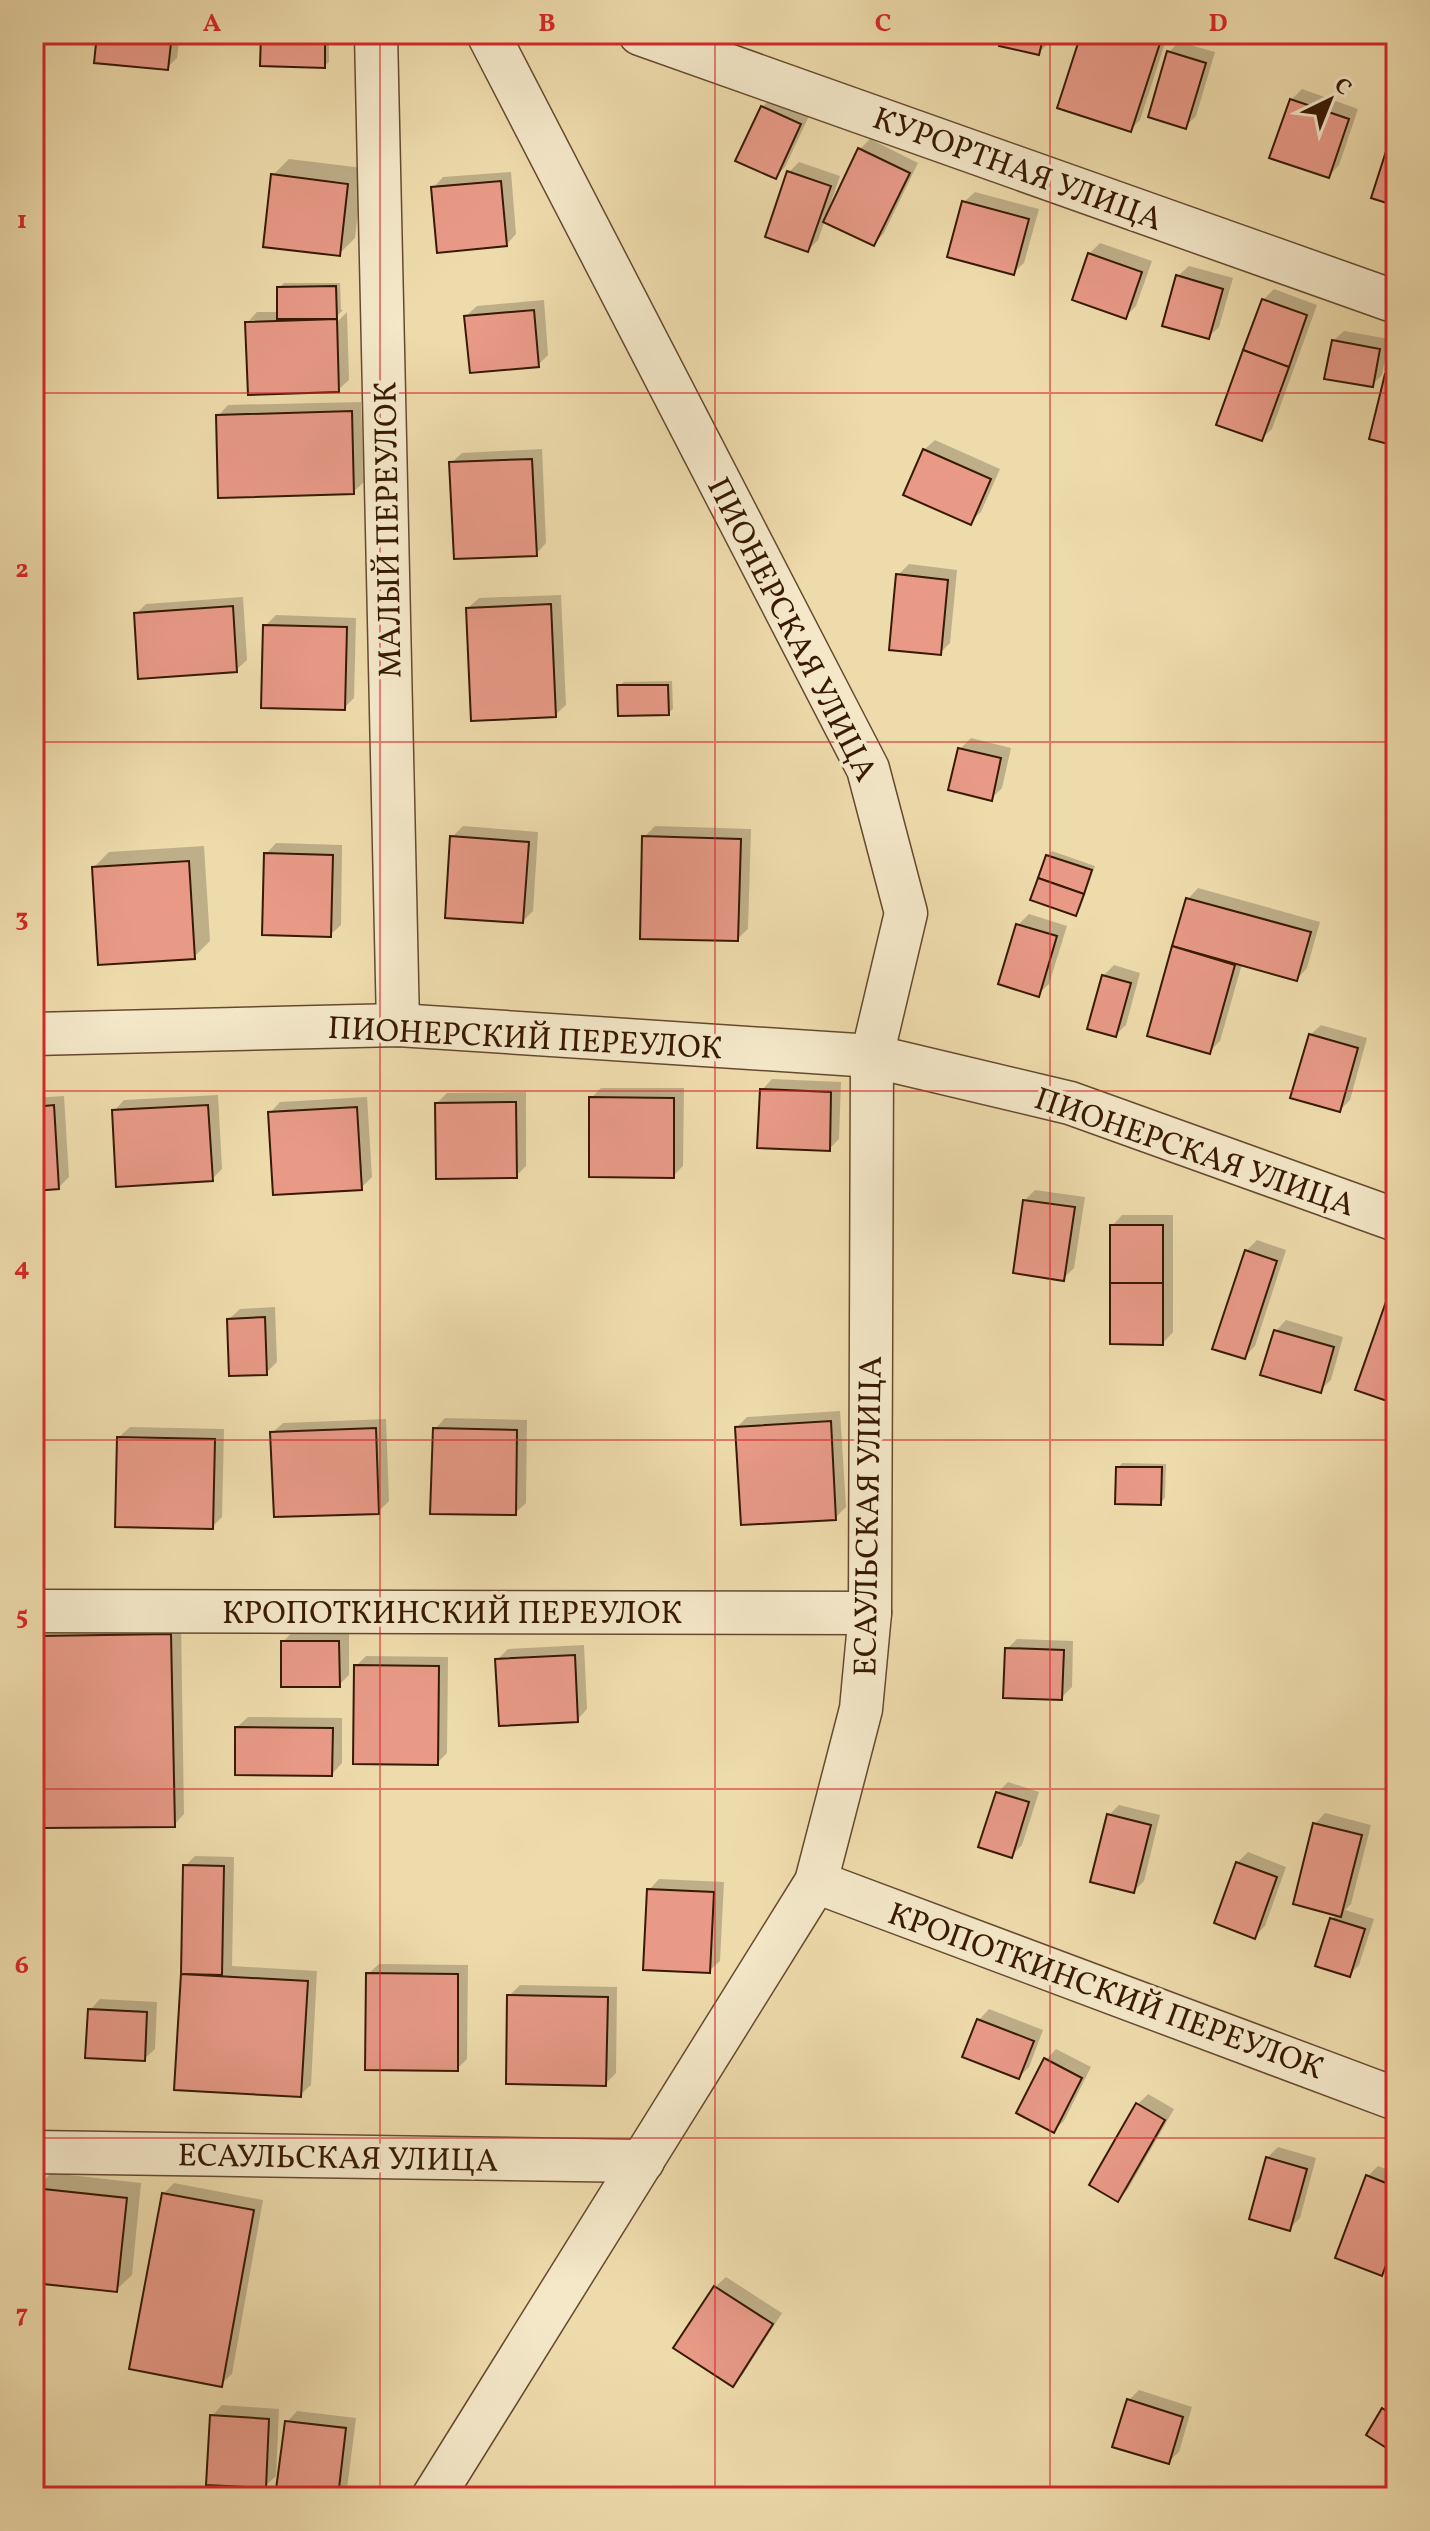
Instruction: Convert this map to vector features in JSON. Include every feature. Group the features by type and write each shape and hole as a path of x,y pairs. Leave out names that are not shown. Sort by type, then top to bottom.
{"street":[{"name":"МАЛЫЙ ПЕРЕУЛОК","path":"376,34 398,1025"},
{"name":"ПИОНЕРСКАЯ УЛИЦА","path":"488,34 868,769 906,913 872,1056 1070,1103 1396,1220"},
{"name":"КУРОРТНАЯ УЛИЦА","path":"640,34 1396,302"},
{"name":"ПИОНЕРСКИЙ ПЕРЕУЛОК","path":"34,1034 398,1025 872,1056"},
{"name":"ЕСАУЛЬСКАЯ УЛИЦА","path":"433,2497 816,1882 861,1709 870,1613 872,1056"},
{"name":"КРОПОТКИНСКИЙ ПЕРЕУЛОК","path":"34,1611 870,1613"},
{"name":"КРОПОТКИНСКИЙ ПЕРЕУЛОК","path":"816,1882 1396,2099"},
{"name":"ЕСАУЛЬСКАЯ УЛИЦА","path":"34,2152 643,2161"}],"building":[{"path":"97,34 172,34 168,70 94,63"},
{"path":"261,34 325,34 325,68 260,66"},
{"path":"1002,34 1044,34 1039,55 999,46"},
{"path":"1081,34 1163,34 1131,132 1057,108"},
{"path":"1167,51 1206,63 1186,129 1148,117"},
{"path":"1290,99 1349,119 1329,178 1269,158"},
{"path":"761,106 801,124 776,179 735,161"},
{"path":"1389,142 1396,144 1396,206 1371,198"},
{"path":"858,148 910,173 874,246 823,222"},
{"path":"787,171 831,186 808,252 765,237"},
{"path":"271,174 348,184 340,256 263,247"},
{"path":"501,181 507,246 437,253 431,187"},
{"path":"962,201 1029,219 1014,275 947,257"},
{"path":"1088,253 1142,272 1126,319 1072,300"},
{"path":"1176,275 1223,289 1209,339 1162,326"},
{"path":"336,286 337,319 277,319 277,287"},
{"path":"1262,299 1307,315 1289,367 1243,350"},
{"path":"534,310 539,367 470,373 464,316"},
{"path":"337,319 339,392 248,395 245,322"},
{"path":"1332,340 1380,349 1373,387 1324,379"},
{"path":"1243,350 1289,367 1262,441 1216,425"},
{"path":"1385,374 1396,377 1396,446 1369,439"},
{"path":"352,411 354,494 218,498 216,415"},
{"path":"923,449 991,479 971,525 903,495"},
{"path":"532,459 537,556 454,559 449,462"},
{"path":"896,574 948,580 941,655 889,650"},
{"path":"551,604 556,717 471,721 466,608"},
{"path":"233,606 237,672 138,679 134,613"},
{"path":"263,625 347,627 345,710 261,708"},
{"path":"617,685 668,685 669,715 618,716"},
{"path":"958,748 1001,758 992,801 948,790"},
{"path":"450,836 529,842 523,923 445,918"},
{"path":"642,836 741,839 738,941 640,939"},
{"path":"264,853 333,855 331,937 262,935"},
{"path":"1046,855 1092,870 1084,894 1038,878"},
{"path":"189,861 195,959 98,965 92,867"},
{"path":"1038,878 1084,894 1076,916 1030,900"},
{"path":"1186,898 1311,932 1297,981 1172,946"},
{"path":"1016,924 1057,936 1039,997 998,984"},
{"path":"1172,946 1235,965 1210,1054 1147,1036"},
{"path":"1102,975 1131,983 1116,1037 1087,1029"},
{"path":"1309,1034 1358,1048 1340,1112 1290,1098"},
{"path":"760,1089 831,1092 830,1151 757,1148"},
{"path":"589,1097 674,1098 674,1178 589,1177"},
{"path":"516,1102 517,1178 436,1179 435,1103"},
{"path":"54,1105 59,1189 34,1191 34,1107"},
{"path":"208,1105 213,1181 116,1187 112,1110"},
{"path":"357,1107 362,1190 273,1195 268,1112"},
{"path":"1023,1200 1075,1207 1064,1281 1013,1273"},
{"path":"1110,1225 1163,1225 1163,1283 1110,1283"},
{"path":"1245,1250 1277,1261 1245,1359 1212,1349"},
{"path":"1110,1283 1163,1283 1163,1345 1110,1344"},
{"path":"1388,1296 1396,1299 1396,1404 1355,1390"},
{"path":"265,1317 267,1375 229,1376 227,1319"},
{"path":"1274,1330 1334,1347 1321,1393 1260,1375"},
{"path":"831,1421 836,1520 741,1525 735,1427"},
{"path":"376,1428 379,1514 274,1517 270,1432"},
{"path":"433,1428 517,1430 516,1515 430,1514"},
{"path":"117,1437 215,1439 213,1529 115,1527"},
{"path":"1116,1467 1162,1467 1161,1505 1115,1504"},
{"path":"171,1634 175,1827 43,1828 39,1636"},
{"path":"281,1641 339,1641 340,1687 281,1687"},
{"path":"1005,1648 1064,1650 1062,1700 1003,1698"},
{"path":"575,1655 578,1722 499,1726 495,1659"},
{"path":"354,1665 439,1666 438,1765 353,1764"},
{"path":"235,1727 333,1728 332,1776 235,1775"},
{"path":"996,1792 1029,1802 1012,1858 978,1847"},
{"path":"1107,1814 1151,1825 1134,1893 1090,1882"},
{"path":"1313,1823 1362,1835 1341,1917 1293,1904"},
{"path":"1236,1862 1277,1877 1255,1939 1214,1923"},
{"path":"183,1865 224,1866 222,1975 181,1974"},
{"path":"647,1889 714,1892 710,1973 643,1970"},
{"path":"1330,1918 1365,1929 1350,1977 1315,1966"},
{"path":"366,1973 458,1974 458,2071 365,2070"},
{"path":"181,1974 308,1981 301,2097 174,2090"},
{"path":"507,1995 608,1997 606,2086 506,2084"},
{"path":"88,2009 147,2012 145,2061 85,2058"},
{"path":"977,2019 1034,2041 1019,2079 962,2057"},
{"path":"1044,2058 1082,2078 1054,2133 1016,2113"},
{"path":"1136,2103 1165,2120 1118,2202 1089,2185"},
{"path":"1266,2157 1307,2169 1290,2231 1249,2219"},
{"path":"1366,2175 1396,2187 1396,2238 1382,2276 1335,2258"},
{"path":"34,2188 127,2198 117,2292 34,2283"},
{"path":"162,2193 254,2210 222,2387 129,2369"},
{"path":"714,2286 773,2324 733,2387 673,2348"},
{"path":"1127,2399 1183,2417 1169,2464 1112,2447"},
{"path":"1382,2408 1396,2417 1396,2454 1366,2435"},
{"path":"210,2415 269,2419 266,2488 206,2485"},
{"path":"285,2421 346,2428 338,2497 275,2497"}]}
